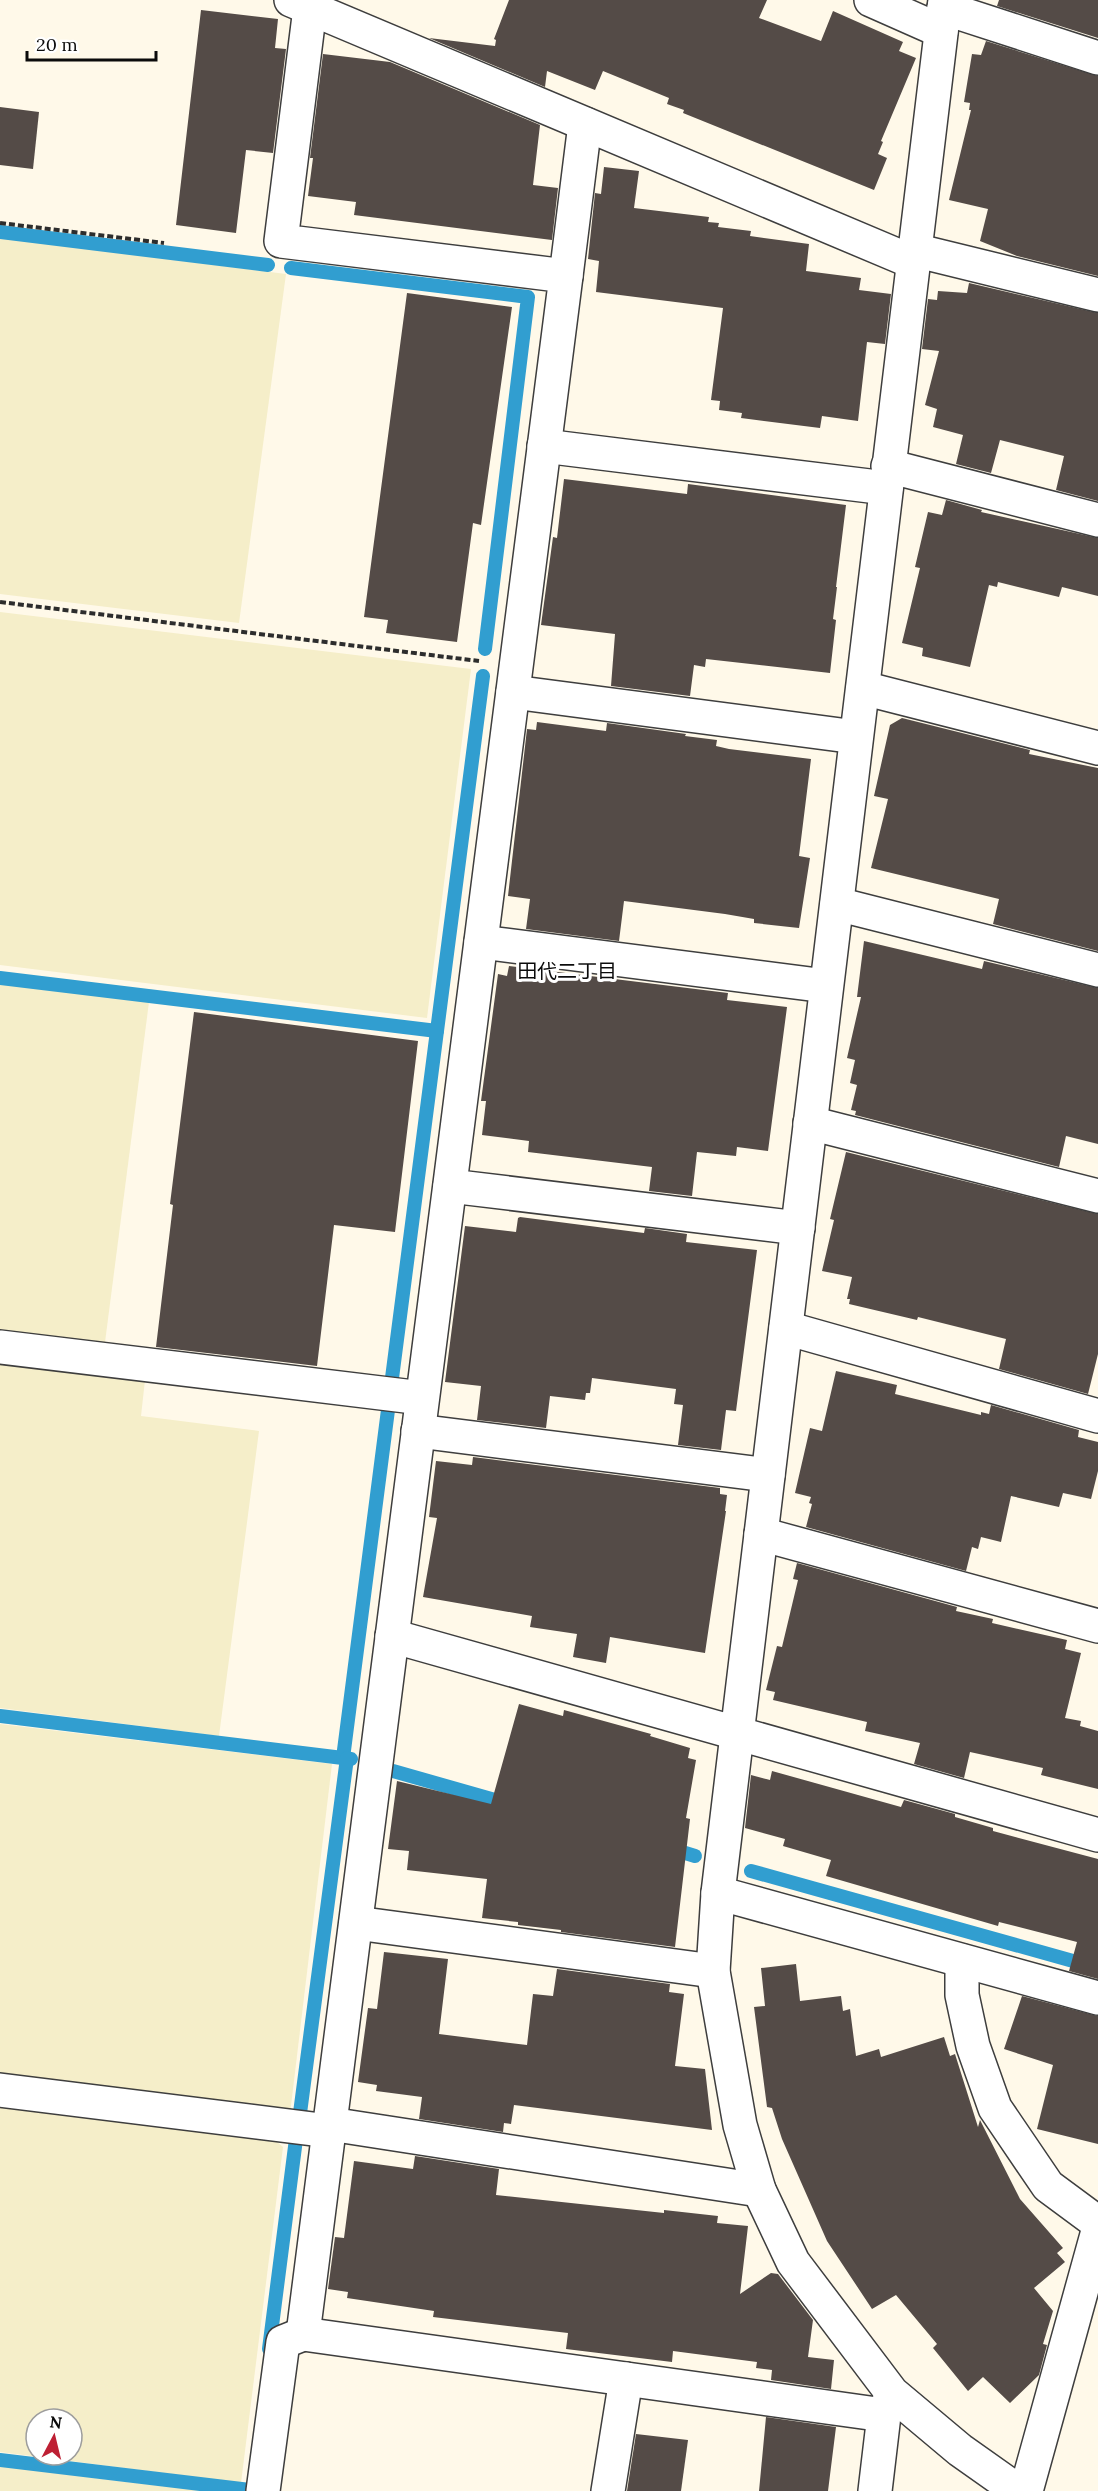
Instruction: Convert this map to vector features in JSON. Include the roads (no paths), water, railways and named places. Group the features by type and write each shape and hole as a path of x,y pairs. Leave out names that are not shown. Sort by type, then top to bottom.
{"street":[{"path":"871,0 943,13 1098,58"},
{"path":"566,276 281,241 301,4 585,124 914,256 1098,295"},
{"path":"943,13 718,1893 713,1971 740,2125 759,2190 793,2262 888,2404 960,2450 1018,2491"},
{"path":"303,2334 585,124"},
{"path":"544,446 887,477 1098,520"},
{"path":"514,679 856,738"},
{"path":"862,688 1098,748"},
{"path":"837,904 1098,970"},
{"path":"481,942 826,986"},
{"path":"810,1123 1098,1196"},
{"path":"450,1186 798,1228"},
{"path":"786,1328 1098,1416"},
{"path":"0,1347 422,1398"},
{"path":"418,1431 768,1475"},
{"path":"761,1534 1098,1626"},
{"path":"392,1636 1098,1835"},
{"path":"718,1893 1098,1998"},
{"path":"356,1923 713,1971"},
{"path":"962,1961 962,1995 973,2046 995,2108 1048,2186 1098,2223"},
{"path":"0,2091 329,2128 759,2190"},
{"path":"1026,2491 1098,2231"},
{"path":"263,2491 283,2342 303,2334 626,2379 888,2404"},
{"path":"608,2491 626,2379"},
{"path":"876,2491 888,2404"}],"waterway":[{"path":"0,232 268,265"},
{"path":"291,268 528,297 485,649"},
{"path":"392,1378 483,676"},
{"path":"0,978 437,1031"},
{"path":"343,1758 388,1410"},
{"path":"0,1716 351,1759"},
{"path":"300,2113 347,1758"},
{"path":"393,1771 509,1804"},
{"path":"669,1848 695,1856"},
{"path":"751,1871 1098,1968"},
{"path":"269,2349 296,2139"},
{"path":"0,2460 250,2490"}],"district":[{"name":"田代二丁目","path":"567,971"}]}
